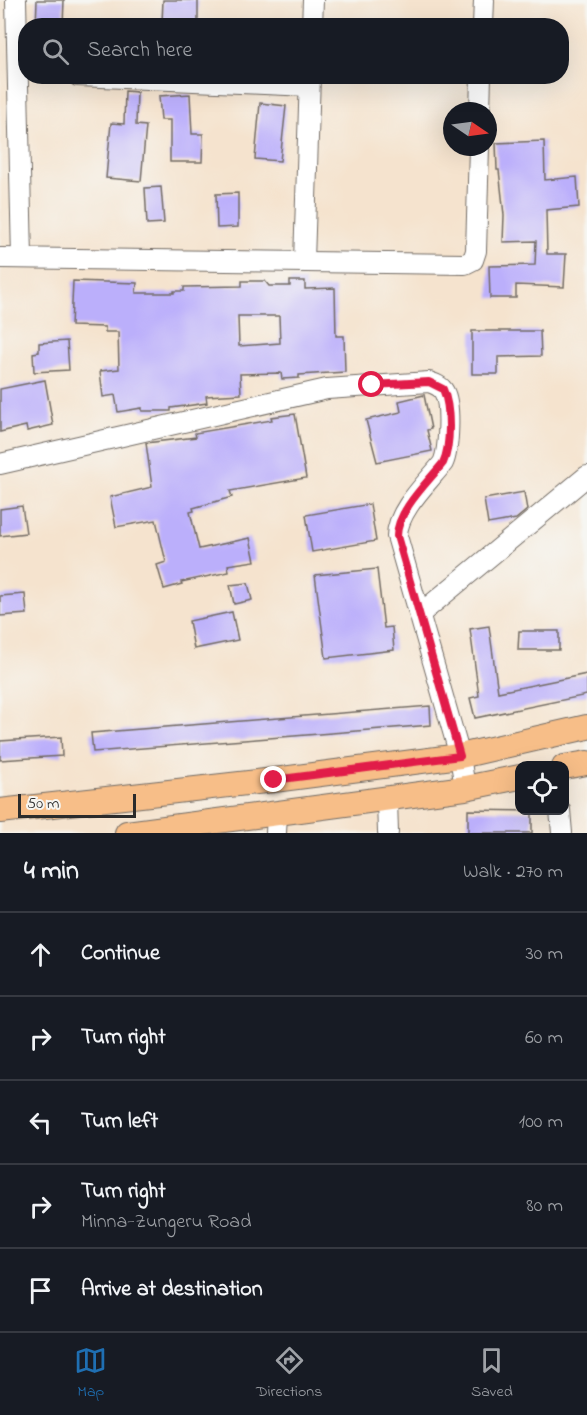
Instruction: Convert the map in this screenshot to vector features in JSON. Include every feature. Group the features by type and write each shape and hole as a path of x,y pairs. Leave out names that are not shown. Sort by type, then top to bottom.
{"main road":[{"path":"0,811 460,756 587,728"},
{"path":"569,766 587,763"},
{"path":"127,833 277,824 387,799 465,788 515,778"}],"street":[{"path":"16,0 18,30"},
{"path":"312,18 313,0"},
{"path":"483,18 484,0"},
{"path":"21,84 22,258"},
{"path":"304,261 310,84"},
{"path":"480,102 481,84"},
{"path":"0,258 465,264 473,260 476,251 479,156"},
{"path":"0,465 327,389 429,382 443,389 447,398 447,453 443,463 397,525 397,536 460,756 465,788"},
{"path":"420,614 587,476"},
{"path":"387,799 388,833"},
{"path":"560,815 562,833"}],"building":[{"path":"37,0 64,0 63,18 36,18"},
{"path":"163,0 198,0 198,18 162,18"},
{"path":"125,91 137,92 136,125 146,126 141,181 106,178 111,123 124,124"},
{"path":"190,94 192,134 203,134 202,162 170,162 170,120 161,120 159,96"},
{"path":"260,103 286,106 280,161 255,159"},
{"path":"544,141 545,180 577,177 579,207 546,210 547,254 566,254 564,287 516,285 516,298 490,298 489,266 535,265 536,241 503,242 504,215 499,170 497,170 497,143"},
{"path":"161,187 164,223 147,224 145,188"},
{"path":"238,193 238,227 217,228 216,194"},
{"path":"73,281 137,283 136,293 174,293 174,291 184,291 184,287 242,286 242,281 265,281 269,286 290,286 290,281 305,281 305,289 335,288 336,336 344,336 345,372 299,375 299,378 282,379 281,373 240,374 241,394 206,396 207,403 171,408 171,411 142,411 142,408 118,412 115,395 103,397 100,371 119,369 118,332 105,332 105,327 71,326","holes":["238,316 279,316 280,343 239,346"]},
{"path":"472,331 540,331 541,356 498,357 498,374 472,374"},
{"path":"67,341 69,370 34,372 33,353 39,352 39,343"},
{"path":"45,380 53,425 27,431 26,426 0,432 0,389"},
{"path":"424,395 431,429 427,430 432,451 377,462 366,420 401,412 399,401"},
{"path":"295,414 306,478 230,491 232,497 193,508 194,511 190,512 199,549 250,538 255,561 228,565 229,572 181,582 182,584 164,589 157,565 166,562 156,520 116,527 110,497 152,487 146,443 196,437 195,433"},
{"path":"524,492 527,510 516,519 488,524 484,499"},
{"path":"370,504 376,541 312,552 306,515"},
{"path":"22,506 26,533 0,536 0,509"},
{"path":"377,569 384,628 392,627 394,650 326,658 315,575"},
{"path":"248,583 252,600 234,604 230,585"},
{"path":"25,594 27,614 0,616 0,596"},
{"path":"232,612 238,640 194,649 189,621"},
{"path":"489,626 498,692 587,674 587,695 475,718 470,698 479,696 470,629"},
{"path":"519,631 559,631 559,650 518,650"},
{"path":"430,706 431,725 93,752 91,733"},
{"path":"61,737 62,756 0,760 0,741"},
{"path":"468,810 515,811 515,815 532,815 532,833 468,833"}],"route":[{"path":"274,780 460,756 397,536 397,525 402,515 443,463 447,453 447,398 443,389 429,382 372,385"}]}
